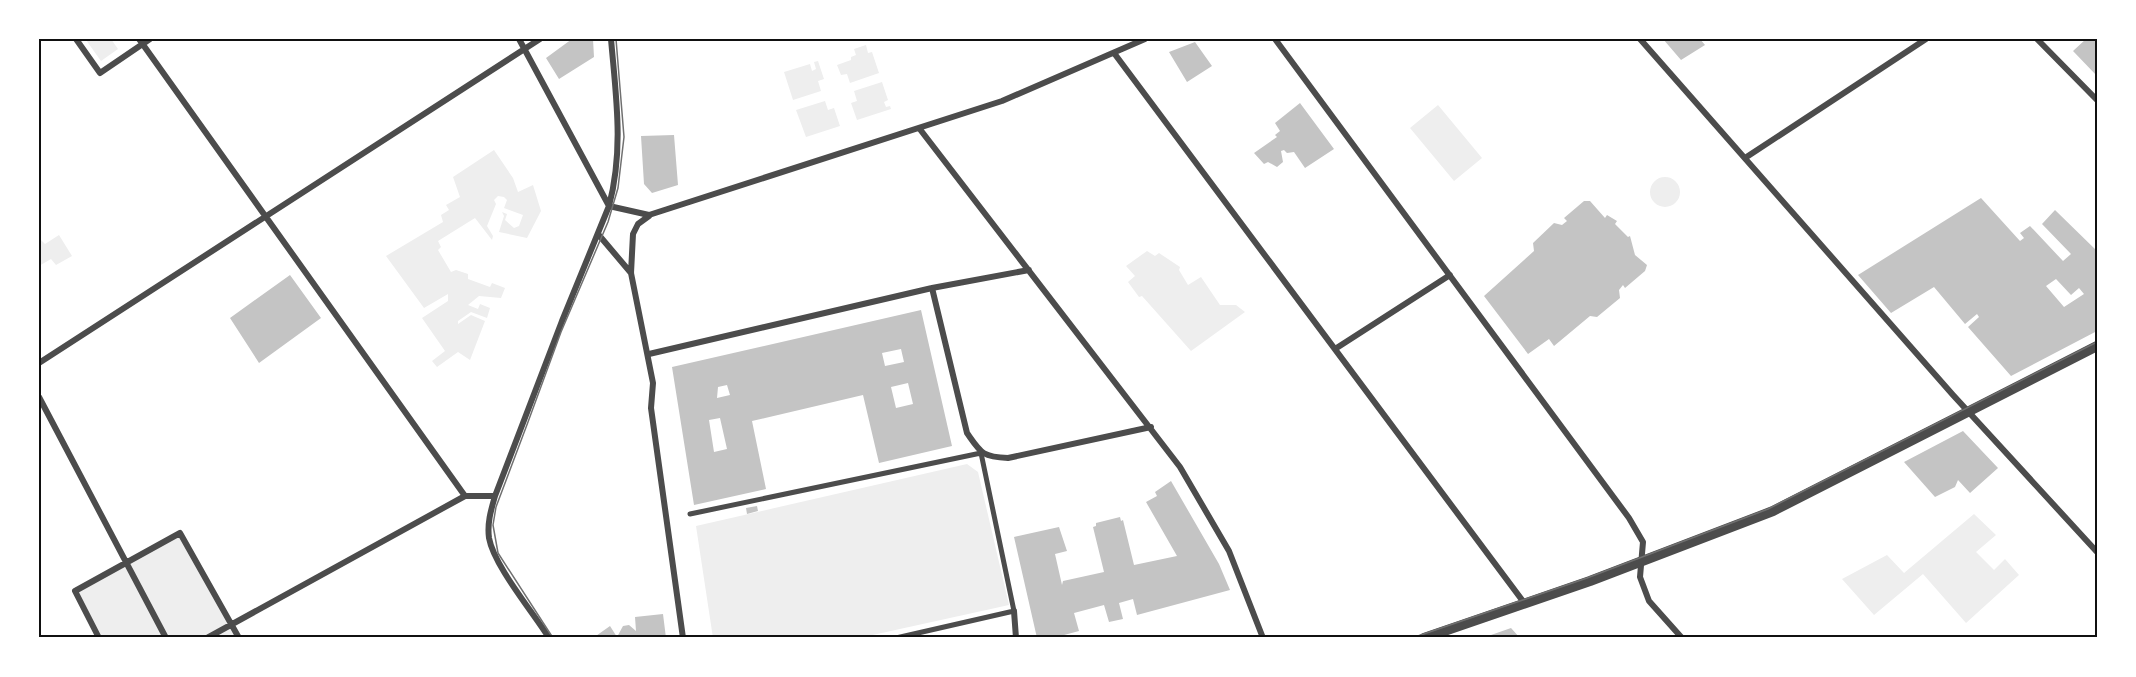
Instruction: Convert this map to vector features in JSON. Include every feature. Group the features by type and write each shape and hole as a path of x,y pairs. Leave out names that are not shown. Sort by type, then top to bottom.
{"street":[{"path":"76,39 100,73 140,42 150,39"},
{"path":"519,39 609,206 649,215"},
{"path":"39,363 540,39"},
{"path":"549,638 493,550 489,523 495,496 609,206 618,163 619,136 611,39"},
{"path":"683,638 651,408 653,383 649,354 632,273 633,234 638,224 649,215 1002,101 1145,39"},
{"path":"1275,39 1629,518 1643,542 1640,577 1649,601 1682,638"},
{"path":"1640,39 1969,412 2097,552"},
{"path":"1745,158 1926,39"},
{"path":"2037,39 2097,100"},
{"path":"140,42 465,496"},
{"path":"1114,53 1525,604"},
{"path":"919,128 1180,467 1229,551 1263,638"},
{"path":"598,234 632,273"},
{"path":"649,354 932,288 1029,270"},
{"path":"1335,349 1450,275"},
{"path":"932,288 967,433 981,453 1014,611 1016,638"},
{"path":"1424,638 1525,604 1798,500 2097,346"},
{"path":"39,397 166,638"},
{"path":"690,514 981,453 989,457 1008,458 1151,427"},
{"path":"207,638 465,496 495,496"},
{"path":"99,638 75,591 180,533 238,638"},
{"path":"896,638 1014,611"}],"shaded area":[{"path":"111,39 118,49 101,61 86,40"},
{"path":"866,45 868,53 872,52 879,73 850,83 847,74 841,75 837,65 851,60 851,57 856,55 854,49"},
{"path":"818,61 824,79 818,81 821,91 793,100 784,72 810,64 812,71 816,69 814,62"},
{"path":"882,82 888,100 884,102 886,107 890,106 891,109 857,120 851,103 857,101 854,91"},
{"path":"825,101 828,110 834,108 840,126 806,137 796,110"},
{"path":"1438,105 1482,158 1454,181 1410,128"},
{"path":"494,150 513,178 518,192 533,185 541,211 527,238 499,232 504,216 502,212 507,214 505,220 514,228 519,226 523,215 504,208 507,200 498,196 494,200 496,204 487,226 493,236 492,240 475,218 438,241 441,247 438,250 451,272 456,270 468,274 468,279 490,287 492,283 505,288 501,298 479,296 468,305 478,309 480,304 490,308 487,318 471,312 458,321 458,324 471,315 485,321 470,360 458,352 437,367 432,361 445,351 422,318 448,301 448,294 424,308 386,256 443,222 441,215 449,210 446,205 460,197 453,177"},
{"path":"1665,177 1676,181 1680,192 1676,203 1665,207 1654,203 1650,192 1654,181"},
{"path":"59,235 72,256 56,265 51,259 39,266 39,238 45,244"},
{"path":"1147,251 1155,256 1159,253 1180,267 1179,270 1188,285 1201,277 1220,305 1236,305 1245,312 1191,351 1142,296 1139,297 1128,282 1135,276 1126,266"},
{"path":"967,464 978,472 1009,605 859,638 713,638 696,526"},
{"path":"1974,514 1996,535 1976,552 1994,570 2005,559 2019,575 1966,623 1923,574 1874,615 1842,579 1887,555 1904,573"},
{"path":"180,533 239,638 99,638 75,592"}],"building":[{"path":"572,39 593,39 594,57 559,79 546,58"},
{"path":"1663,39 1700,39 1705,45 1681,60"},
{"path":"2086,39 2097,39 2097,76 2073,51"},
{"path":"1195,42 1212,66 1187,82 1169,52"},
{"path":"1300,103 1334,149 1305,168 1294,152 1287,153 1284,150 1281,151 1283,162 1277,167 1268,162 1264,164 1254,153 1277,137 1275,135 1280,131 1275,123"},
{"path":"674,135 678,185 652,193 644,184 641,136"},
{"path":"1981,198 2020,241 2024,238 2020,233 2030,226 2063,261 2071,254 2042,224 2055,210 2097,251 2097,331 2011,376 1968,327 1979,317 1977,314 1965,324 1934,287 1891,313 1858,275","holes":["2056,279 2071,295 2079,288 2084,294 2064,307 2046,286"]},
{"path":"1584,201 1590,201 1605,218 1607,215 1617,221 1615,224 1628,237 1630,236 1635,255 1647,265 1645,271 1625,288 1623,285 1619,290 1620,298 1597,317 1590,316 1554,346 1549,339 1528,354 1484,296 1534,251 1533,243 1554,223 1562,225 1567,221 1564,218"},
{"path":"290,275 321,318 259,363 230,318"},
{"path":"921,310 952,446 879,463 863,395 752,421 766,489 694,505 672,367","holes":["901,349 904,362 885,366 882,353","908,383 913,404 896,408 891,387","727,385 730,395 717,398 718,387","720,418 727,449 714,452 709,420"]},
{"path":"1963,431 1998,468 1970,493 1958,480 1955,487 1935,497 1904,462"},
{"path":"1171,481 1219,564 1230,590 1137,615 1133,599 1119,603 1123,619 1109,622 1104,605 1074,613 1079,631 1053,638 1037,638 1014,537 1059,527 1067,551 1055,554 1062,585 1063,581 1104,572 1093,527 1096,523 1120,517 1121,521 1123,520 1134,565 1177,556 1146,502 1157,496 1155,492"},
{"path":"757,506 758,511 747,514 746,508"},
{"path":"663,614 666,638 593,638 610,626 617,637 623,626 629,625 636,631 635,617"},
{"path":"1511,628 1520,638 1490,638 1491,635"}],"tram line":[{"path":"553,638 498,553 493,525 496,507 561,332 608,222 618,188 624,137 616,39"},
{"path":"1412,638 1587,578 1768,509 2097,342"}]}
